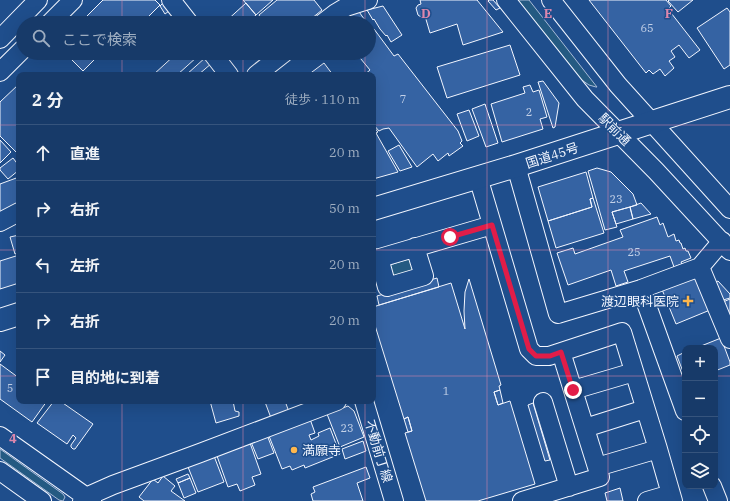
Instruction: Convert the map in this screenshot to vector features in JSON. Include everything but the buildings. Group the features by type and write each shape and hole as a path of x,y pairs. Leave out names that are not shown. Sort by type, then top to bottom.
{"highway":[{"name":"国道45号","path":"376,208 478,178 730,97"},
{"path":"0,320 16,315"}],"street":[{"path":"22,16 38,0"},
{"path":"57,16 73,0"},
{"path":"171,0 184,16"},
{"path":"332,16 346,7 368,0"},
{"name":"駅前通","path":"506,0 585,99 726,246"},
{"path":"551,0 618,86 730,209"},
{"path":"0,39 16,23"},
{"path":"0,72 16,56"},
{"path":"217,60 226,72"},
{"path":"260,72 275,60"},
{"path":"516,166 558,314 640,289 700,267 726,246"},
{"path":"478,178 529,349 536,356 550,356 622,332 672,497 647,501"},
{"path":"0,222 16,214"},
{"path":"415,248 424,276 387,287 376,259 492,225"},
{"path":"700,267 730,339"},
{"path":"640,289 682,403"},
{"path":"522,501 560,493 600,477 561,352"},
{"path":"573,390 634,372"},
{"path":"544,402 560,493"},
{"path":"0,436 87,500 113,485 329,404"},
{"name":"不動前丁線","path":"365,404 394,501"},
{"path":"585,428 645,409"},
{"path":"597,467 658,449"},
{"path":"0,471 42,501"},
{"path":"713,489 718,501"}],"shaded area":[{"path":"517,0 529,0 597,87 589,85 579,78"},
{"path":"408,259 411,261 414,271 393,278 390,265"},
{"path":"0,449 63,494 65,497 63,501 59,500 0,458"}],"place":[{"name":"渡辺眼科医院","path":"688,301"},
{"name":"満願寺","path":"294,450"}],"route":[{"path":"450,237 492,225 529,349 536,356 550,356 561,352 573,390"}]}
